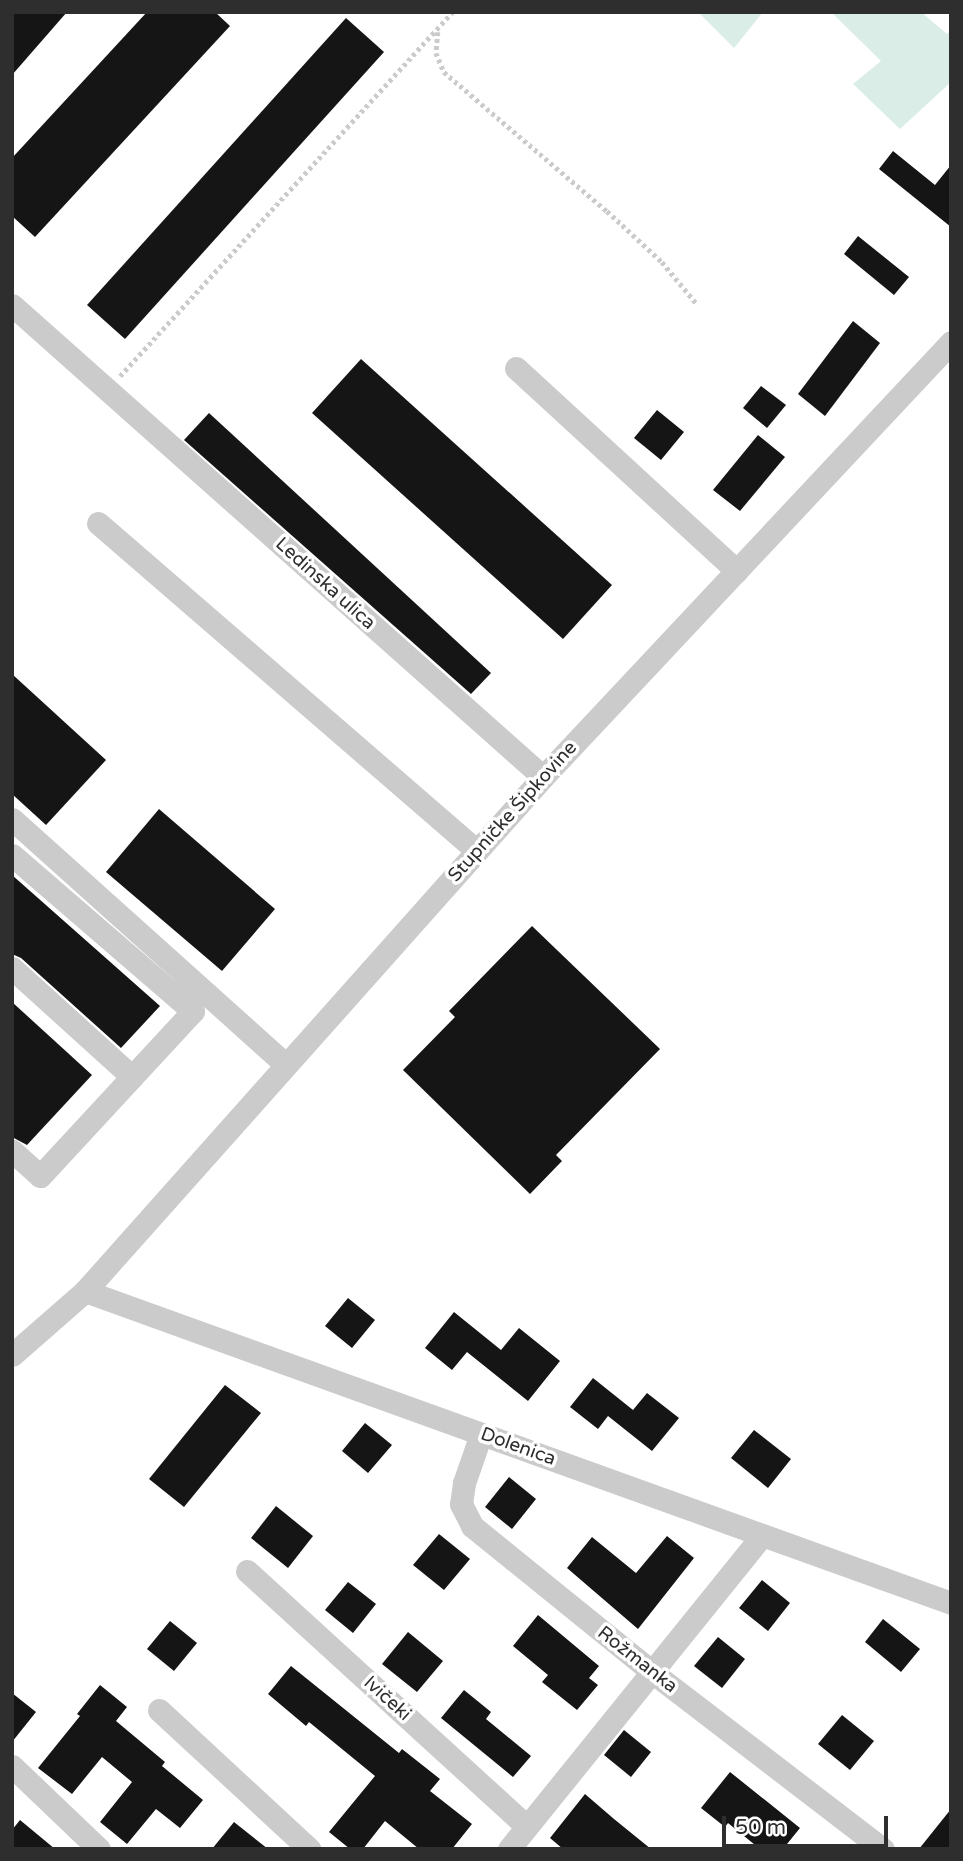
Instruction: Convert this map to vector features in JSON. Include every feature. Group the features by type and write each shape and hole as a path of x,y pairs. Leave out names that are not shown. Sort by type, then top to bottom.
{"street":[{"name":"Ledinska ulica","path":"12,305 543,778"},
{"name":"Stupničke Šipkovine","path":"12,1355 85,1291 543,778 951,342"},
{"path":"516,368 737,571"},
{"path":"98,523 477,851"},
{"path":"12,819 286,1065"},
{"path":"12,855 193,1011 40,1176 12,1151"},
{"path":"12,968 132,1077"},
{"name":"Dolenica","path":"85,1291 951,1604"},
{"name":"Rožmanka","path":"481,1434 464,1483 461,1504 472,1526 652,1672 883,1849"},
{"name":"Ivičeki","path":"247,1572 520,1841 762,1536"},
{"path":"159,1710 309,1849"},
{"path":"12,1766 99,1849"}],"path":[{"path":"107,391 438,31 452,12"},
{"path":"438,31 436,52 444,72 607,211 662,262 696,303"}],"shaded area":[{"path":"698,12 763,12 734,48"},
{"path":"831,12 921,12 947,34 951,30 951,82 900,129 853,84 881,61"}],"building":[{"path":"12,12 67,12 12,75"},
{"path":"147,12 215,12 230,26 35,237 12,216 12,158"},
{"path":"346,18 384,52 125,339 87,305"},
{"path":"893,151 935,185 951,165 951,227 879,169"},
{"path":"858,236 909,277 894,295 844,254"},
{"path":"853,321 880,343 825,416 798,394"},
{"path":"361,359 612,585 563,639 312,413"},
{"path":"761,386 786,405 767,428 743,408"},
{"path":"657,410 684,432 661,460 634,438"},
{"path":"209,413 491,673 471,694 184,440"},
{"path":"758,435 785,457 740,511 713,490"},
{"path":"12,674 106,760 46,825 12,794"},
{"path":"159,809 275,909 222,971 106,872"},
{"path":"12,875 160,1006 121,1048 21,958 12,954"},
{"path":"532,926 660,1049 556,1155 562,1161 530,1194 403,1070 455,1017 449,1011"},
{"path":"12,1002 92,1075 27,1145 12,1137"},
{"path":"348,1298 375,1320 352,1348 325,1326"},
{"path":"454,1312 501,1350 519,1328 560,1361 528,1401 467,1352 452,1370 425,1348"},
{"path":"593,1378 633,1410 647,1393 679,1418 652,1451 608,1416 598,1429 570,1407"},
{"path":"225,1385 261,1413 184,1507 149,1479"},
{"path":"365,1423 392,1445 368,1473 342,1451"},
{"path":"754,1430 791,1459 768,1488 731,1458"},
{"path":"509,1477 536,1499 512,1529 485,1507"},
{"path":"276,1506 313,1536 288,1568 251,1538"},
{"path":"439,1534 470,1559 444,1590 413,1565"},
{"path":"667,1536 694,1558 638,1629 567,1568 592,1537 636,1573"},
{"path":"762,1580 790,1603 768,1631 739,1608"},
{"path":"348,1582 376,1604 353,1633 325,1610"},
{"path":"538,1615 599,1666 589,1678 598,1685 577,1710 542,1682 548,1675 513,1646"},
{"path":"883,1619 920,1649 901,1672 865,1642"},
{"path":"170,1621 197,1643 174,1671 147,1649"},
{"path":"408,1632 443,1661 417,1692 382,1664"},
{"path":"718,1637 745,1659 722,1688 694,1666"},
{"path":"291,1666 399,1753 402,1749 440,1779 430,1791 472,1824 452,1849 419,1849 385,1821 363,1849 350,1849 329,1832 375,1776 309,1722 306,1726 268,1694"},
{"path":"100,1685 127,1707 116,1721 165,1762 162,1766 203,1800 180,1828 156,1809 127,1844 100,1822 132,1782 102,1757 72,1794 38,1768 80,1716 77,1714"},
{"path":"464,1690 491,1712 486,1719 531,1756 513,1777 441,1718"},
{"path":"12,1693 36,1712 12,1742"},
{"path":"842,1715 874,1741 850,1770 818,1744"},
{"path":"624,1730 651,1752 631,1777 604,1755"},
{"path":"730,1772 800,1828 783,1849 760,1849 728,1823 725,1827 701,1808"},
{"path":"585,1794 651,1849 563,1849 550,1838"},
{"path":"951,1809 951,1849 919,1849"},
{"path":"20,1820 55,1849 12,1849 12,1830"},
{"path":"234,1822 268,1849 212,1849"}]}
